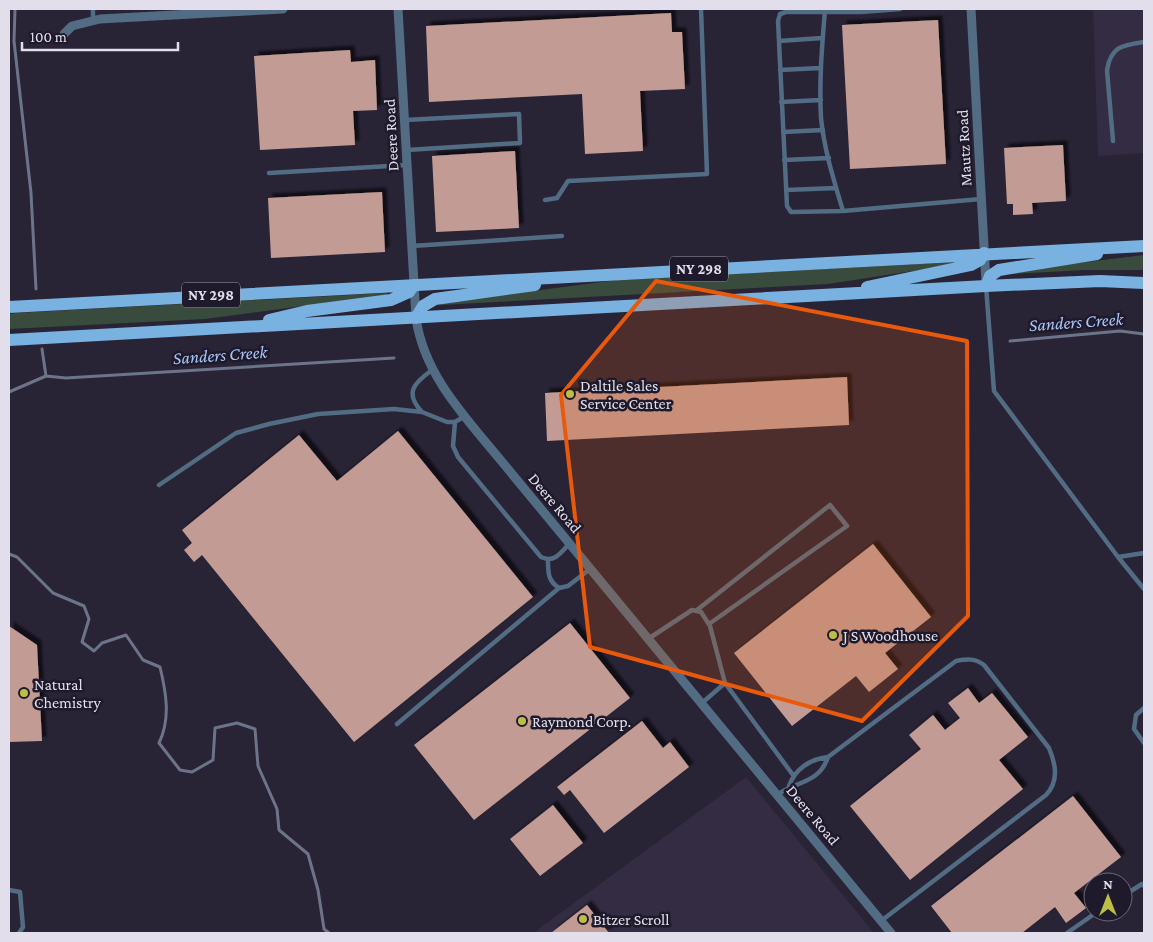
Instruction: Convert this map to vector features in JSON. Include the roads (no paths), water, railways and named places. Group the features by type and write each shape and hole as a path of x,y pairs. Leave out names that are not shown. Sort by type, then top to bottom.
{"main road":[{"name":"NY 298","path":"9,306 1144,246"},
{"path":"986,286 990,276 999,270 1144,246"},
{"path":"824,295 971,266 980,260 984,253"},
{"path":"416,318 423,306 436,299 510,290 587,275"},
{"name":"NY 298","path":"9,340 986,286 1100,281 1144,283"},
{"path":"235,328 307,311 391,300 409,292 414,285"}],"street":[{"path":"64,34 72,26 93,20 218,11 283,9"},
{"name":"Deere Road","path":"398,9 416,318 424,352 432,370 465,416 889,933"},
{"name":"Mautz Road","path":"971,9 986,286"}],"lane":[{"path":"93,9 93,20"},
{"path":"544,200 557,198 568,181 707,174 700,9"},
{"path":"900,9 861,12 825,10 780,14 778,21 787,206 791,212 843,211 981,199"},
{"path":"825,10 820,68 823,130 843,211"},
{"path":"779,41 822,38"},
{"path":"1113,141 1107,70 1108,58 1115,49 1127,44 1144,42"},
{"path":"780,70 820,68"},
{"path":"782,102 821,100"},
{"path":"405,120 518,114 520,144 407,150"},
{"path":"783,132 823,130"},
{"path":"784,160 829,158"},
{"path":"269,173 407,165"},
{"path":"786,190 836,188"},
{"path":"412,246 562,236"},
{"path":"986,286 994,391 1144,589"},
{"path":"422,412 414,404 412,389 418,380 432,370"},
{"path":"159,485 236,432 318,414 394,409 422,412 447,422 455,422 465,416"},
{"path":"455,422 453,446 458,457 540,557 548,560 556,558 570,544"},
{"path":"648,639 692,610 696,610 830,504 847,526 709,624"},
{"path":"1118,557 1144,553"},
{"path":"548,560 548,572 552,583 559,588"},
{"path":"397,724 559,588 568,586 590,569"},
{"path":"696,610 701,612 709,624 725,683 793,775"},
{"path":"789,786 793,775 815,758 828,757 956,662 967,659 978,660 984,665 1049,748 1054,762 1053,786 1046,795 881,921"},
{"path":"701,703 725,683"},
{"path":"1144,708 1136,715 1134,729 1144,743"},
{"path":"777,795 789,786 801,785 824,769 828,757"},
{"path":"1133,890 1142,884 1144,886"},
{"path":"9,890 20,892 23,927 22,932 19,933"},
{"path":"1068,933 1084,922"}],"waterway":[{"path":"15,9 14,41 31,193 36,289"},
{"name":"Sanders Creek","path":"1010,341 1120,331 1144,334"},
{"path":"9,392 46,376 42,349"},
{"name":"Sanders Creek","path":"46,376 66,378 394,358"},
{"path":"9,554 17,557 53,593 84,606 89,619 82,642 94,651 102,643 126,635 143,660 160,667 164,686 166,715 163,734 159,743 180,770 192,772 213,760 215,728 237,723 255,729 258,766 277,809 279,830 308,854 318,890 324,929 329,933"}],"place":[{"name":"Daltile Sales Service Center","path":"570,394"},
{"name":"J S Woodhouse","path":"833,635"},
{"name":"Natural Chemistry","path":"24,693"},
{"name":"Raymond Corp.","path":"522,721"},
{"name":"Bitzer Scroll","path":"583,919"}]}
